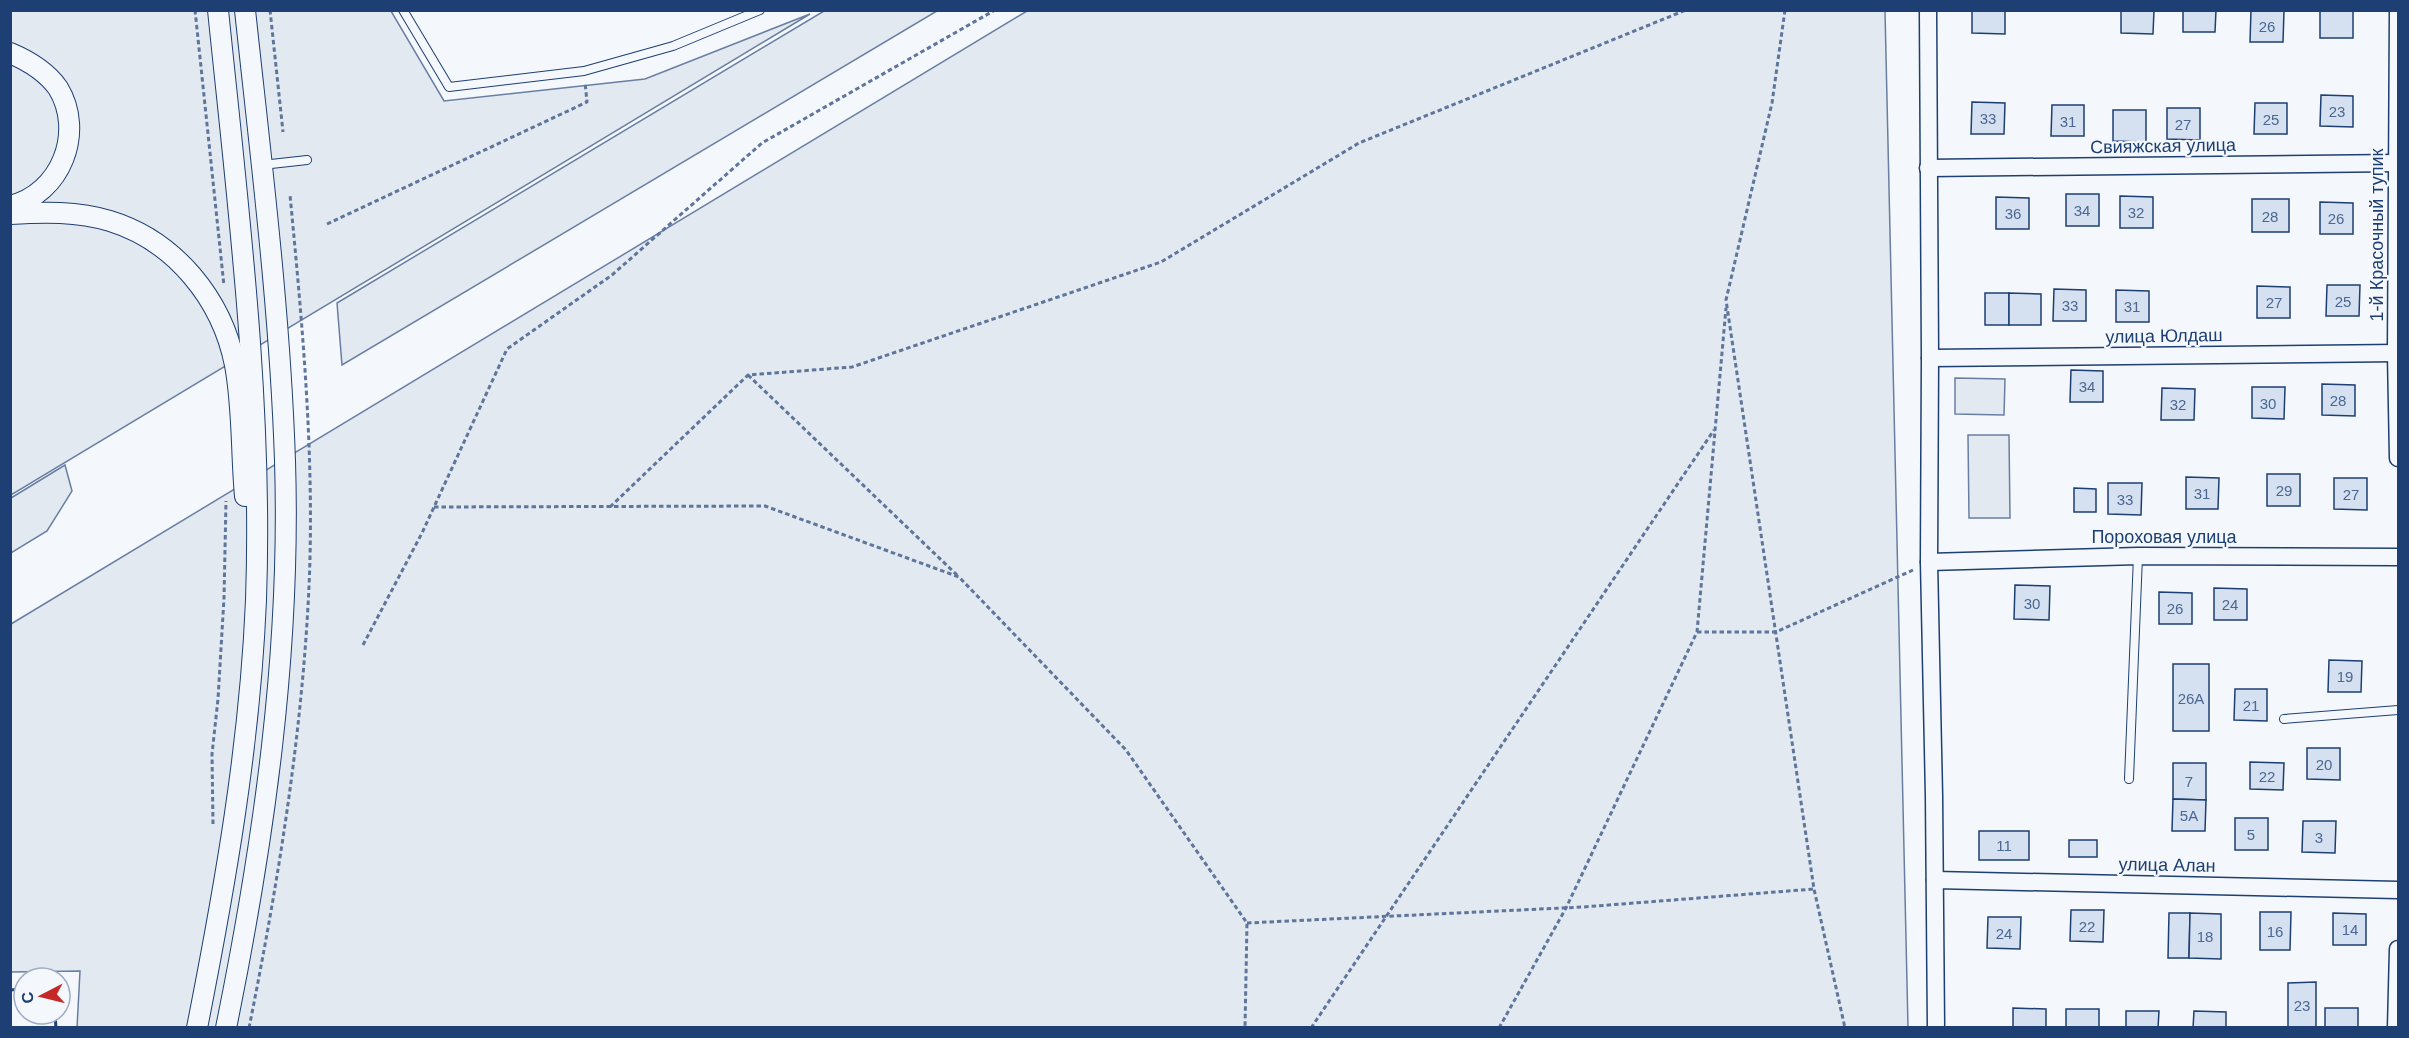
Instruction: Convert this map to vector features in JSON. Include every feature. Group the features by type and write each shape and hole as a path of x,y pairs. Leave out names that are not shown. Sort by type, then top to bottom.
{"street":[{"path":"197,1028 235,822 249,704 256,601 256,472 253,395 218,10"},
{"path":"226,1028 247,924 272,761 284,603 285,463 282,406 274,288 245,10"},
{"path":"1928,10 1929,562 1936,1028"},
{"name":"1-й Красочный тупик","path":"2398,12 2398,458"},
{"path":"10,53 28,61 45,73 58,88 67,108 70,130 67,149 59,169 45,189 31,198 10,206"},
{"name":"Свияжская улица","path":"1928,168 2398,163"},
{"path":"10,214 54,212 79,214 110,221 138,233 165,249 185,268 210,300 226,333 238,384 242,461 256,601"},
{"name":"улица Юлдаш","path":"1930,358 2397,354"},
{"name":"Пороховая улица","path":"1929,562 2138,556 2398,557"},
{"name":"улица Алан","path":"1935,880 2398,890"},
{"path":"2396,1028 2398,949"}],"lane":[{"path":"403,10 449,87 584,71 673,46 760,10"},
{"path":"261,165 307,160"},
{"path":"2129,779 2138,556"},
{"path":"2284,719 2398,710"}],"path":[{"path":"195,10 224,291"},
{"path":"270,10 283,132"},
{"path":"363,645 434,507 507,349 612,275 762,142 995,10"},
{"path":"610,507 748,375 852,367 1161,262 1359,143 1686,10"},
{"path":"1499,1028 1566,908 1697,632 1726,300 1772,103 1785,10"},
{"path":"327,224 587,102 584,71"},
{"path":"1726,300 1814,889 1845,1028"},
{"path":"748,375 959,577 1125,750 1247,923 1245,1028"},
{"path":"1311,1028 1715,429"},
{"path":"213,826 212,754 219,699 226,492"},
{"path":"434,507 765,506 959,577"},
{"path":"1697,632 1776,632 1929,562"},
{"path":"1247,923 1566,908 1814,889"}],"shaded area":[{"path":"11,11 391,11 444,101 645,79 810,14 11,495"},
{"path":"824,11 937,11 342,365 337,303"},
{"path":"1027,11 1885,11 1908,1027 77,1028 80,971 72,971 72,966 12,966 11,972 11,624"},
{"path":"1955,378 2005,379 2004,415 1955,414"},
{"path":"1968,435 2009,435 2010,518 1969,518"},
{"path":"65,465 72,491 47,531 11,553 11,498"}],"building":[{"path":"1972,10 2005,10 2005,34 1972,33"},
{"path":"2121,10 2154,10 2153,34 2121,33"},
{"path":"2183,10 2216,10 2215,32 2183,32"},
{"path":"2251,10 2284,11 2283,42 2250,42"},
{"path":"2320,10 2353,10 2353,38 2320,38"},
{"path":"2321,95 2353,96 2353,127 2320,126"},
{"path":"1972,102 2005,103 2004,134 1971,134"},
{"path":"2255,103 2287,103 2287,134 2254,134"},
{"path":"2052,105 2084,105 2084,136 2051,136"},
{"path":"2167,108 2200,108 2200,140 2167,139"},
{"path":"2113,110 2146,110 2146,142 2113,141"},
{"path":"2066,194 2099,194 2099,226 2066,226"},
{"path":"2120,196 2153,197 2153,228 2120,228"},
{"path":"1996,197 2029,198 2029,229 1996,229"},
{"path":"2252,199 2289,199 2289,232 2252,232"},
{"path":"2320,202 2353,203 2353,234 2320,234"},
{"path":"2327,285 2360,285 2359,316 2326,316"},
{"path":"2257,286 2290,287 2290,318 2257,318"},
{"path":"2054,289 2086,290 2086,321 2053,321"},
{"path":"2116,290 2149,291 2149,322 2116,322"},
{"path":"1985,293 2009,293 2009,325 1985,325"},
{"path":"2009,293 2041,294 2041,325 2009,325"},
{"path":"2071,370 2103,371 2103,402 2070,402"},
{"path":"2322,384 2355,385 2355,416 2322,415"},
{"path":"2252,387 2285,387 2284,419 2252,418"},
{"path":"2162,388 2195,389 2194,420 2161,420"},
{"path":"2267,474 2300,474 2300,506 2267,506"},
{"path":"2186,477 2219,478 2218,509 2186,509"},
{"path":"2334,478 2367,478 2367,510 2334,509"},
{"path":"2108,483 2142,483 2141,515 2108,514"},
{"path":"2074,488 2096,489 2096,512 2074,512"},
{"path":"2015,585 2050,586 2049,620 2014,619"},
{"path":"2214,588 2247,589 2247,620 2214,620"},
{"path":"2159,592 2192,593 2192,624 2159,624"},
{"path":"2329,660 2362,661 2361,692 2328,692"},
{"path":"2173,664 2209,664 2209,731 2173,731"},
{"path":"2235,689 2267,689 2267,721 2234,720"},
{"path":"2307,748 2340,748 2340,780 2307,779"},
{"path":"2250,762 2284,763 2283,790 2250,789"},
{"path":"2173,763 2206,763 2206,800 2173,799"},
{"path":"2173,799 2206,800 2205,831 2172,831"},
{"path":"2235,818 2268,818 2268,850 2235,850"},
{"path":"2303,821 2336,821 2335,853 2302,852"},
{"path":"1979,831 2029,831 2029,860 1979,860"},
{"path":"2069,840 2097,840 2097,857 2069,857"},
{"path":"2071,910 2104,910 2103,942 2070,941"},
{"path":"2260,912 2291,912 2290,950 2260,950"},
{"path":"2169,913 2190,913 2189,958 2168,958"},
{"path":"2190,913 2221,914 2221,959 2189,958"},
{"path":"2333,913 2366,914 2366,945 2333,945"},
{"path":"1988,917 2021,917 2020,949 1987,948"},
{"path":"2316,982 2316,1028 2288,1028 2288,983"},
{"path":"2013,1008 2046,1009 2046,1028 2013,1028"},
{"path":"2325,1008 2358,1008 2358,1028 2325,1028"},
{"path":"2066,1009 2099,1009 2099,1028 2066,1028"},
{"path":"2126,1011 2159,1011 2158,1028 2126,1028"},
{"path":"2194,1011 2226,1012 2226,1028 2193,1028"}]}
